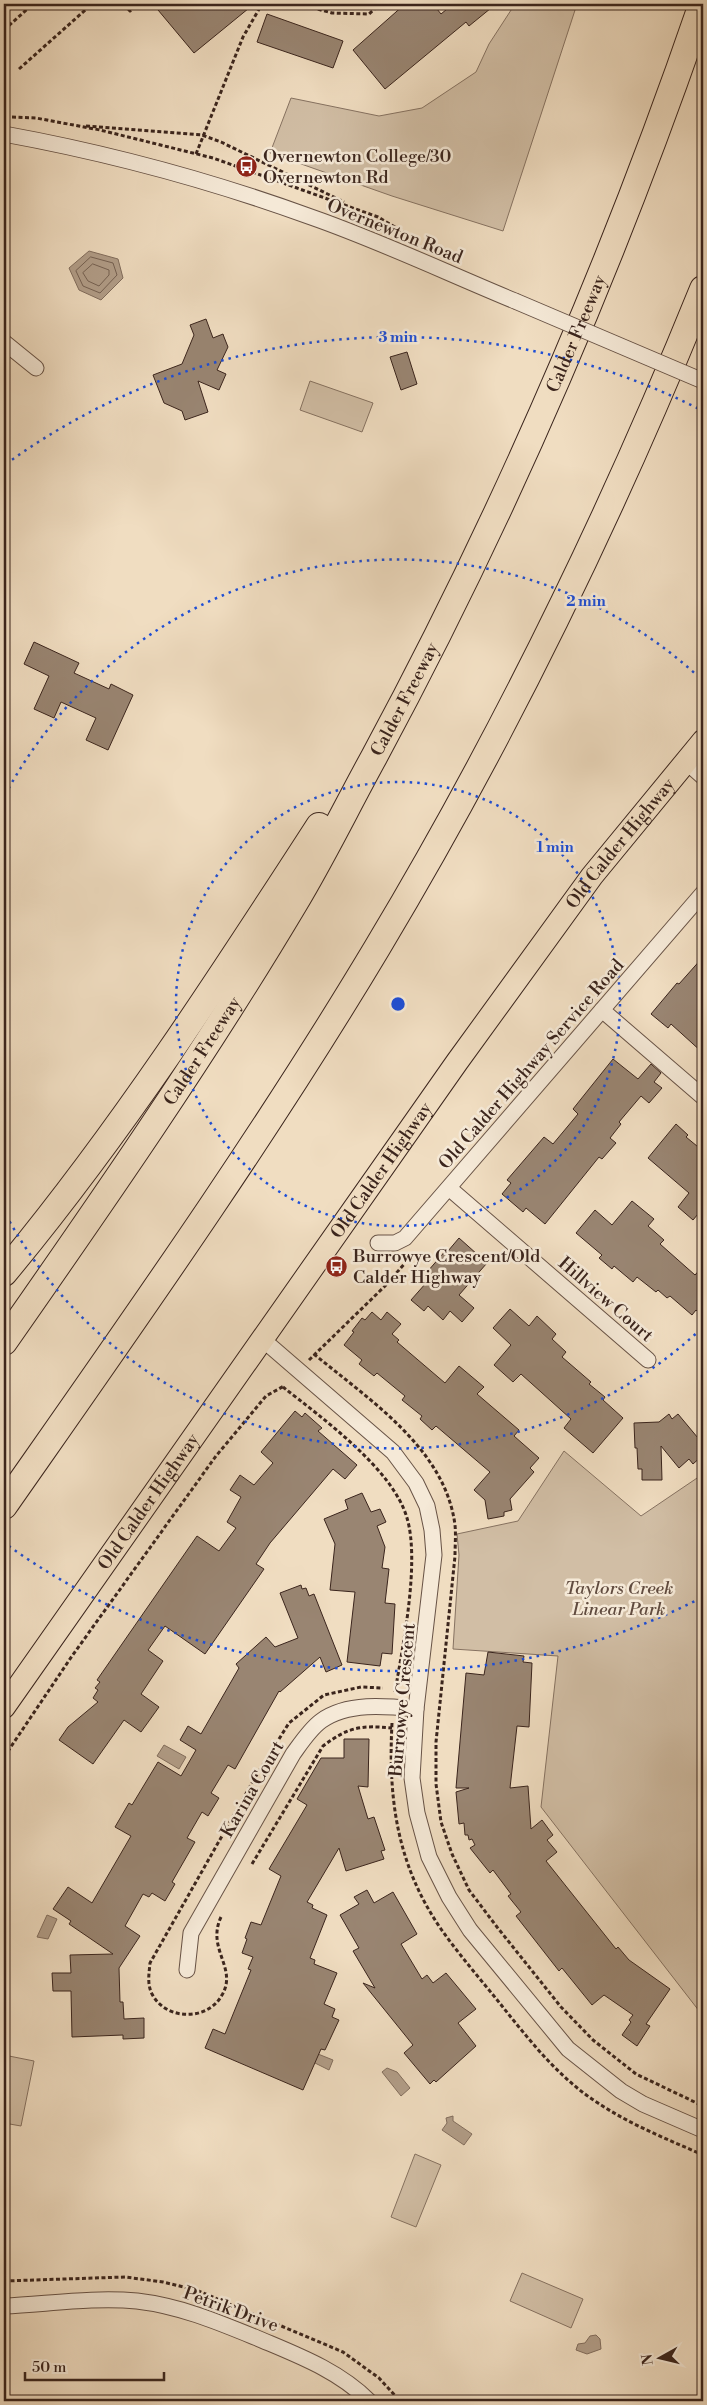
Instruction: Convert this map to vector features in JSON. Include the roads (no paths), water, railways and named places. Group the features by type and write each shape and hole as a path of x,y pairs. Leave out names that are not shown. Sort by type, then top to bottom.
{"highway":[{"name":"Calder Freeway","path":"4,1342 180,1087 296,901 439,633 486,534 600,278 660,125 702,4"},
{"path":"4,1506 264,1129 336,1016 410,890 488,751 555,620 640,438 703,290"},
{"path":"4,1273 136,1101 245,940 324,818 380,725 434,632 486,534"}],"main road":[{"name":"Old Calder Highway","path":"4,1707 261,1338 592,876 703,740"}],"street":[{"name":"Overnewton Road","path":"4,134 134,163 274,204 365,237 703,381"},
{"path":"4,342 36,368"},
{"path":"686,761 703,777"},
{"name":"Old Calder Highway Service Road","path":"378,1243 395,1243 405,1238 703,893"},
{"path":"602,1010 703,1097"},
{"name":"Hillview Court","path":"449,1188 648,1360"},
{"name":"Burrowye Crescent","path":"261,1338 393,1452 412,1478 427,1506 432,1530 434,1555 416,1708 412,1778 417,1813 429,1857 449,1897 470,1930 568,2049 621,2091 643,2104 703,2130"},
{"name":"Karina Court","path":"187,1970 192,1932 293,1754 303,1741 321,1721 337,1712 356,1708 393,1706 416,1708"},
{"name":"Petrik Drive","path":"4,2306 136,2301 180,2309 205,2317 319,2365 341,2378 369,2401"}],"water":[{"path":"89,251 118,259 123,278 101,300 79,290 69,268"},
{"path":"164,1745 186,1757 179,1769 157,1756"},
{"path":"47,1915 57,1919 48,1939 37,1937"},
{"path":"313,2052 333,2060 329,2070 309,2060"},
{"path":"387,2068 397,2072 410,2088 401,2096 382,2072"},
{"path":"453,2116 453,2121 472,2134 464,2145 442,2130 447,2123 446,2118"},
{"path":"596,2335 600,2339 601,2349 587,2354 576,2350 578,2344 585,2343 590,2336"}],"place":[{"name":"Overnewton College/30 Overnewton Rd","path":"247,166"},
{"name":"Burrowye Crescent/Old Calder Highway","path":"337,1266"}],"park label":[{"name":"Taylors Creek Linear Park","path":"619,1598"}]}
